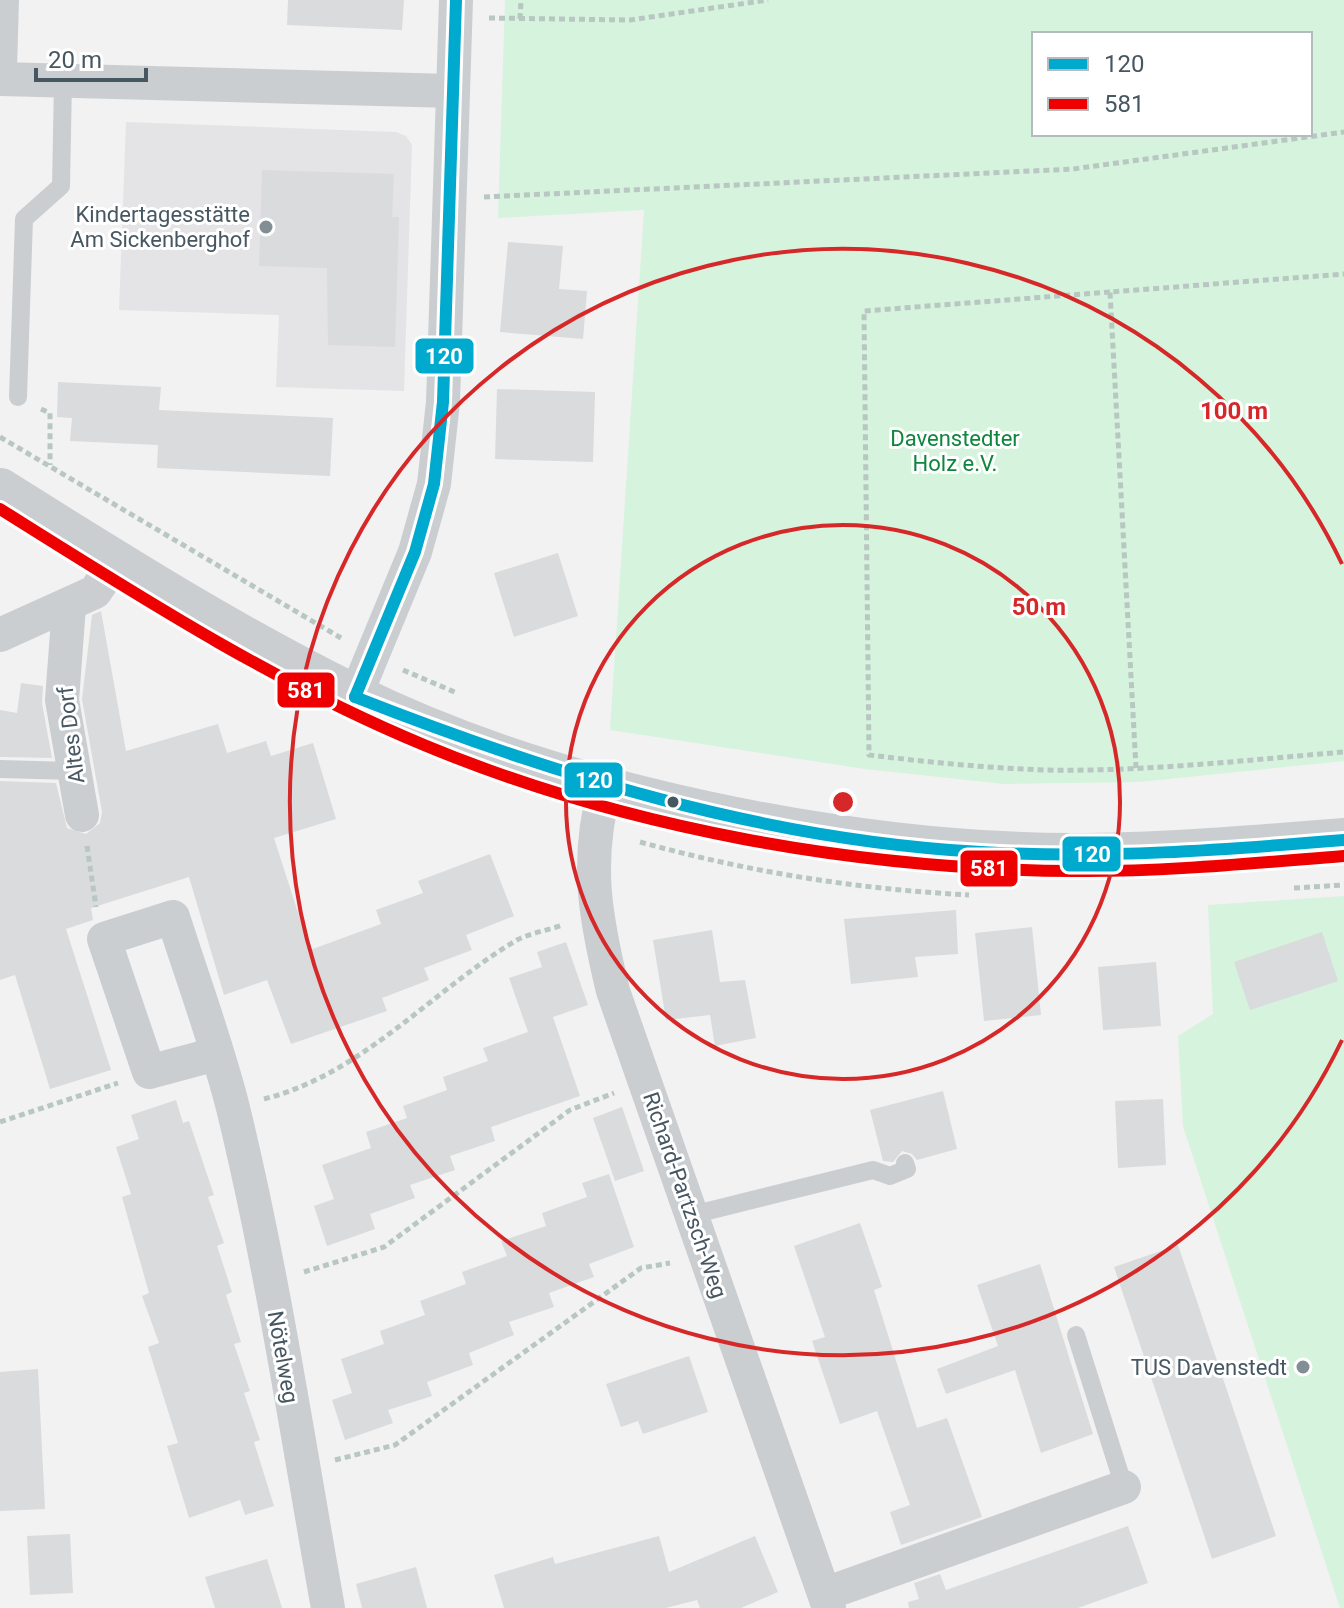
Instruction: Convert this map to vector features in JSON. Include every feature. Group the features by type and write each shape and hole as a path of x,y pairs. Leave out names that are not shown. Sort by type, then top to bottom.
{"street":[{"path":"0,69 2,0"},
{"path":"355,697 415,552 434,484 443,402 456,8"},
{"path":"0,79 453,91"},
{"path":"0,490 115,562 355,697 512,759 605,787 765,823 962,850 1071,855 1199,851 1344,840"},
{"path":"0,635 95,592 115,562"},
{"name":"Altes Dorf","path":"69,606 62,700 82,815"},
{"name":"Richard-Partzsch-Weg","path":"605,787 594,830 595,916 613,991 827,1601 1124,1487"},
{"name":"Nötelweg","path":"104,939 173,917 232,1106 268,1277 328,1608"},
{"path":"104,939 149,1072 216,1054"}],"lane":[{"path":"18,397 24,219 61,186 63,81"},
{"path":"0,769 73,771"},
{"path":"692,1215 873,1170 890,1176 907,1169 905,1163"},
{"path":"1076,1335 1124,1487"}],"path":[{"path":"520,19 521,0"},
{"path":"456,8 520,19 630,20 768,0"},
{"path":"451,199 1073,169 1344,132"},
{"path":"1344,274 864,311 869,755 1046,770 1136,768 1344,752"},
{"path":"1110,292 1136,768"},
{"path":"18,397 50,413 50,466"},
{"path":"0,437 372,656 465,697"},
{"path":"82,815 104,939"},
{"path":"232,1106 303,1089 370,1048 519,939 595,916"},
{"path":"0,1122 149,1072"},
{"path":"268,1277 320,1270 384,1247 570,1110 644,1080"},
{"path":"303,1468 395,1445 641,1268 707,1257"}],"shaded area":[{"name":"Kindertagesstätte Am Sickenberghof","path":"126,122 396,132 406,136 412,145 404,391 276,387 279,315 119,310"}],"green space":[{"name":"Davenstedter Holz e.V.","path":"505,0 1344,0 1344,761 1139,782 1004,784 865,769 610,730 644,210 498,218"},
{"name":"TUS Davenstedt","path":"1344,896 1344,1608 1340,1608 1183,1126 1178,1036 1213,1014 1208,905"}],"building":[{"path":"288,0 404,0 402,30 287,25"},
{"path":"262,170 394,174 392,217 399,217 395,347 328,345 327,268 259,266"},
{"path":"508,242 563,246 559,289 587,291 583,339 500,332"},
{"path":"58,382 161,387 159,410 333,418 330,476 157,468 158,445 70,441 72,418 57,417"},
{"path":"497,389 595,392 593,462 495,459"},
{"path":"558,553 578,616 514,637 494,573"},
{"path":"101,611 126,751 218,724 227,753 266,741 271,756 313,743 336,819 274,838 310,950 381,924 376,910 423,893 418,881 490,854 514,916 466,935 472,950 424,968 429,980 382,998 387,1011 291,1044 267,980 224,995 189,877 91,908 93,920 66,929 111,1070 50,1089 15,975 0,980 0,781 56,783 67,828 86,834 100,823 102,812 82,699 92,615"},
{"path":"21,683 43,686 42,703 52,758 0,757 0,710 17,713"},
{"path":"956,910 958,954 915,957 918,977 851,984 844,919"},
{"path":"1032,927 1041,1015 984,1021 975,933"},
{"path":"712,930 720,982 745,980 756,1038 715,1046 710,1015 666,1020 653,940"},
{"path":"1322,932 1338,981 1250,1010 1234,962"},
{"path":"566,942 588,1005 553,1017 580,1096 491,1127 495,1141 450,1156 455,1170 410,1185 415,1198 370,1214 375,1229 327,1246 314,1206 334,1199 322,1165 371,1148 366,1132 407,1118 403,1106 447,1090 443,1077 488,1061 483,1048 528,1032 509,978 542,967 537,952"},
{"path":"1156,962 1161,1026 1103,1030 1098,967"},
{"path":"943,1091 957,1149 917,1160 912,1154 902,1151 893,1162 883,1161 870,1110"},
{"path":"1163,1099 1166,1165 1118,1168 1115,1101"},
{"path":"176,1100 183,1123 189,1121 214,1195 208,1197 224,1243 217,1246 232,1292 226,1295 241,1342 234,1344 250,1391 244,1393 260,1440 254,1442 274,1506 245,1515 240,1500 189,1518 167,1446 178,1443 148,1347 159,1343 142,1296 149,1293 122,1197 131,1194 116,1147 139,1139 131,1115"},
{"path":"622,1107 644,1171 615,1181 593,1118"},
{"path":"609,1174 634,1247 589,1264 594,1277 549,1293 554,1307 509,1322 514,1335 469,1353 473,1365 427,1382 432,1396 388,1410 393,1423 345,1440 332,1400 352,1393 341,1359 384,1344 380,1331 425,1315 420,1301 466,1284 462,1272 507,1256 501,1241 546,1226 542,1213 587,1197 582,1183"},
{"path":"860,1223 882,1287 874,1290 917,1428 947,1418 982,1517 901,1545 890,1512 910,1505 877,1411 840,1424 812,1341 825,1337 794,1246"},
{"path":"1178,1245 1276,1536 1212,1559 1114,1267"},
{"path":"1040,1264 1093,1434 1041,1453 1015,1370 946,1394 937,1369 998,1346 977,1285"},
{"path":"689,1356 708,1412 643,1434 638,1421 621,1427 606,1384"},
{"path":"38,1369 45,1509 0,1511 0,1372"},
{"path":"1128,1526 1148,1583 1078,1608 909,1608 908,1602 919,1599 914,1583 940,1574 946,1590"},
{"path":"70,1534 73,1593 30,1595 27,1536"},
{"path":"659,1536 669,1572 755,1536 778,1592 741,1608 700,1608 697,1600 666,1608 504,1608 494,1575 553,1557 555,1564"},
{"path":"267,1559 282,1608 215,1608 205,1577"},
{"path":"416,1567 427,1608 362,1608 356,1584"}],"transit line":[{"name":"120","path":"355,697 415,552 434,484 443,402 456,0"},
{"name":"581","path":"0,509 207,636 368,721 501,774 580,800 661,821 742,839 825,852 991,868 1141,870 1344,856"},
{"name":"120","path":"355,697 584,778 741,819 820,834 900,845 1027,854 1118,854 1344,840"}],"place":[{"name":"Kindertagesstätte Am Sickenberghof","path":"266,227"},
{"name":"TUS Davenstedt","path":"1303,1367"}]}
